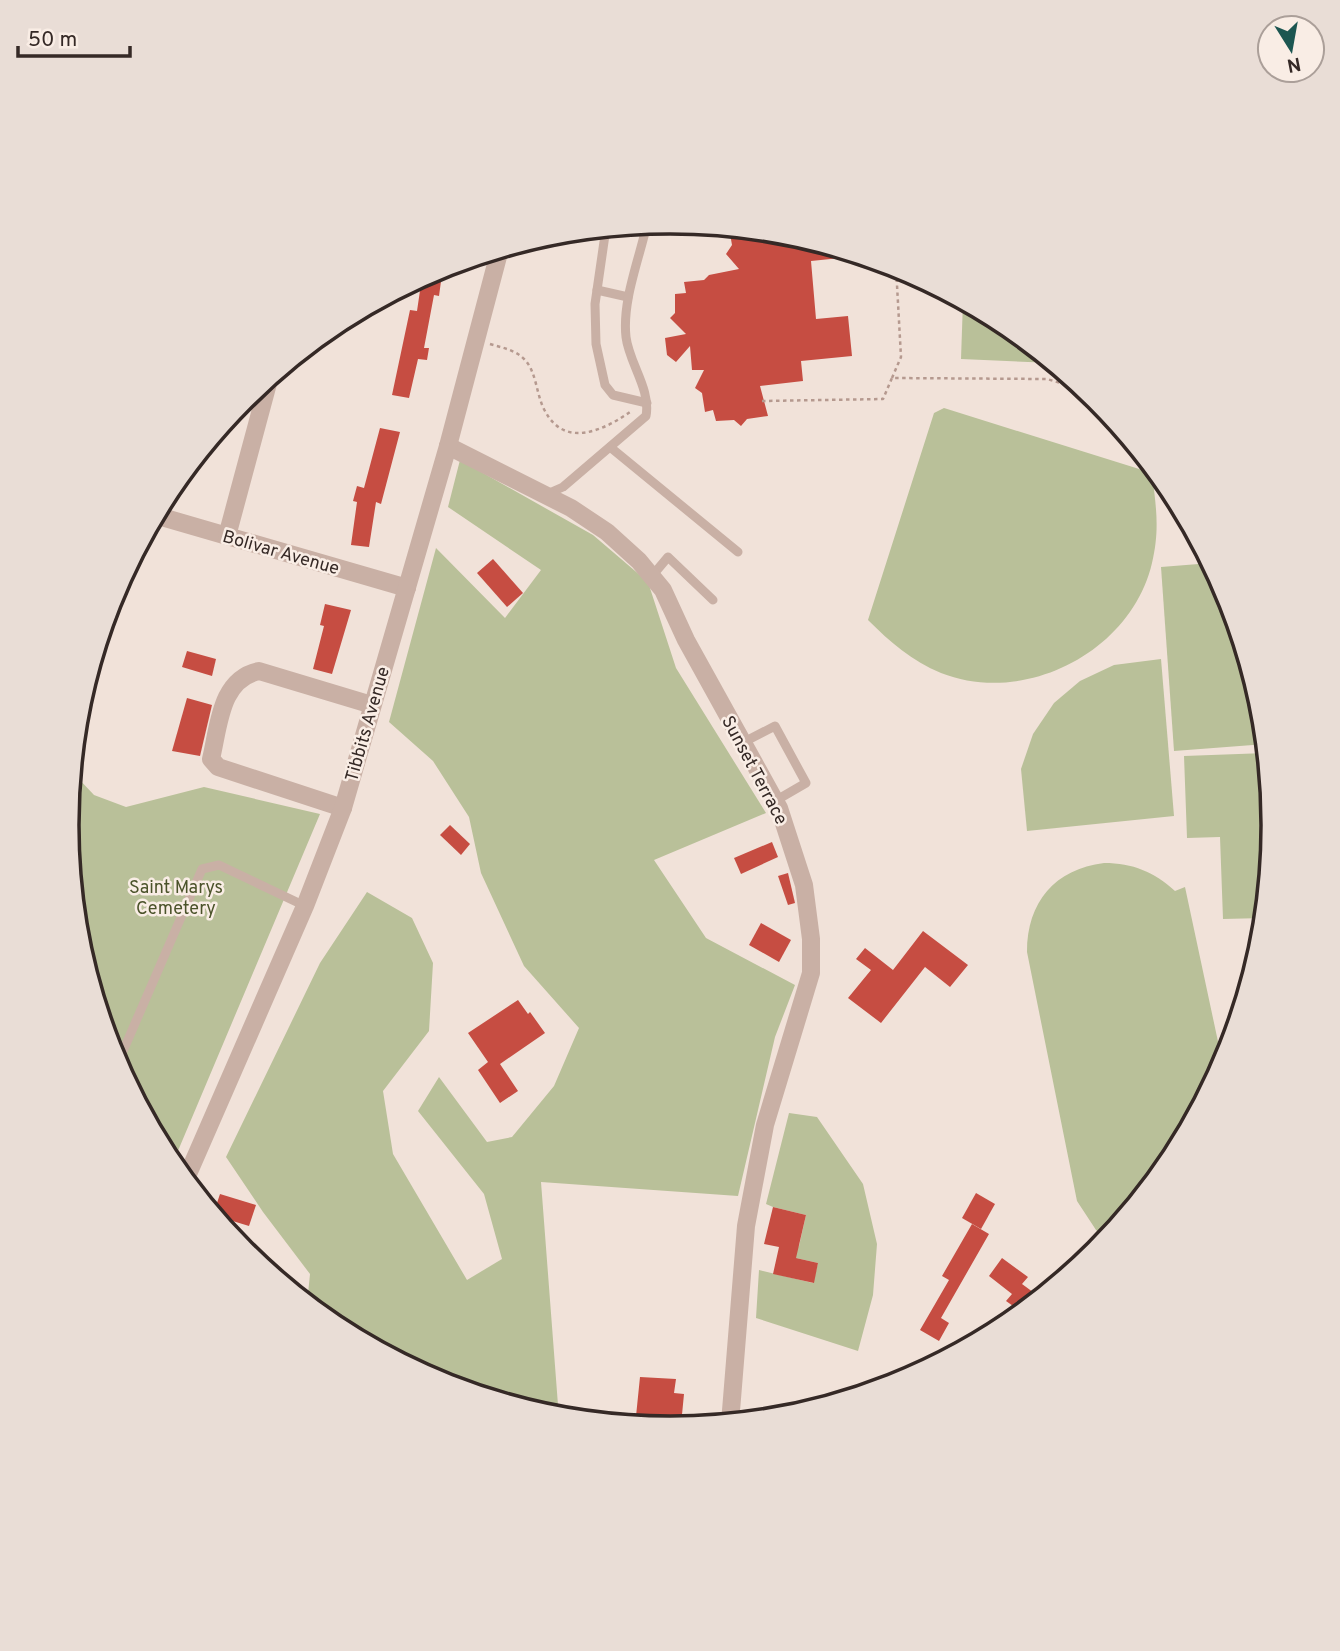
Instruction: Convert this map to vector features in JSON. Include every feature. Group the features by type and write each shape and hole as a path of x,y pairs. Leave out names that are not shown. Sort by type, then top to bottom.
{"street":[{"name":"Tibbits Avenue","path":"190,1170 305,906 343,808 448,446 497,260"},
{"path":"227,536 265,395"},
{"name":"Sunset Terrace","path":"448,446 571,508 607,532 652,576 663,590 686,640 775,801 804,885 811,939 811,973 765,1125 746,1226 731,1413"},
{"name":"Bolivar Avenue","path":"165,518 407,588"},
{"path":"343,808 218,767 211,759 227,693 236,681 248,673 259,671 372,705"}],"lane":[{"path":"545,494 563,487 646,416 647,403 627,344 625,317 644,235"},
{"path":"605,238 597,290 596,344 605,385 613,396 647,403"},
{"path":"597,290 628,297"},
{"path":"610,447 738,552"},
{"path":"652,576 668,556 713,600"},
{"path":"742,743 775,726 806,783 775,801"},
{"path":"123,1050 202,869 219,865 305,906"}],"path":[{"path":"762,401 883,399 901,358 897,279"},
{"path":"487,343 513,350 526,361 545,412 559,427 570,432 601,430 633,410"},
{"path":"892,378 1047,379 1063,384"}],"green space":[{"path":"963,311 1038,362 961,359"},
{"path":"944,408 1142,470 1153,485 1156,539 1152,563 1140,595 1122,622 1098,646 1070,664 1039,676 1006,682 973,681 941,673 920,663 868,620 934,413"},
{"path":"460,460 593,535 648,582 676,668 766,813 654,860 706,938 795,985 775,1037 738,1196 541,1182 558,1406 517,1397 480,1385 408,1356 374,1338 310,1295 310,1274 226,1157 320,963 367,892 412,918 433,963 429,1031 383,1091 393,1154 467,1280 502,1259 484,1194 418,1111 439,1077 487,1142 512,1137 554,1086 579,1028 524,966 481,873 469,817 433,761 389,722 436,548 505,618 541,570 448,507"},
{"path":"1200,564 1230,635 1250,710 1255,745 1174,751 1161,567"},
{"path":"1161,659 1174,816 1027,831 1021,769 1033,734 1054,703 1080,681 1114,665"},
{"path":"1257,753 1261,826 1254,918 1223,919 1220,837 1187,838 1184,756"},
{"name":"Saint Marys Cemetery","path":"81,781 94,795 126,807 204,787 320,814 177,1153 140,1087 124,1052 99,979 90,941 80,864"},
{"path":"1104,863 1124,865 1142,870 1175,891 1185,887 1219,1045 1200,1087 1162,1154 1099,1232 1077,1201 1027,952 1028,934 1038,903 1058,881 1087,866"},
{"path":"789,1113 817,1117 863,1184 877,1244 873,1295 858,1351 756,1318 759,1270 813,1283 818,1263 783,1255 799,1246 806,1215 766,1204"}],"building":[{"path":"731,238 747,239 837,258 811,261 816,319 848,316 852,356 801,361 803,381 760,386 768,416 747,419 741,426 734,420 716,421 713,410 705,412 702,393 695,388 704,370 692,370 690,346 676,362 667,355 665,338 686,334 670,318 675,313 675,294 686,293 684,282 704,280 709,275 739,269 726,254 732,245"},
{"path":"441,280 439,296 434,295 424,348 429,348 427,360 418,359 409,398 392,395 410,310 417,311 420,290"},
{"path":"380,428 400,432 381,504 376,502 369,547 351,545 357,502 353,501 357,486 364,488"},
{"path":"493,559 523,593 507,607 477,573"},
{"path":"325,604 351,610 332,674 313,669 324,626 320,625"},
{"path":"187,651 216,659 212,676 182,667"},
{"path":"187,698 212,705 200,756 172,751"},
{"path":"450,825 470,844 461,855 440,835"},
{"path":"772,842 778,857 741,874 734,858"},
{"path":"788,873 795,903 788,905 778,876"},
{"path":"761,923 791,940 779,962 749,945"},
{"path":"923,931 968,965 950,987 925,967 881,1023 848,998 871,970 856,959 865,948 893,970"},
{"path":"518,1000 545,1033 500,1064 518,1091 500,1103 478,1070 488,1062 468,1033"},
{"path":"976,1193 995,1204 981,1229 962,1218"},
{"path":"220,1194 256,1205 249,1226 230,1220 217,1204"},
{"path":"773,1207 806,1215 796,1258 818,1263 814,1283 773,1274 779,1247 764,1244"},
{"path":"972,1224 989,1234 941,1318 949,1323 939,1341 920,1330 949,1280 942,1276"},
{"path":"1002,1258 1028,1277 1022,1284 1033,1292 1014,1306 1006,1301 1012,1294 989,1276"},
{"path":"640,1377 676,1379 674,1393 684,1394 682,1416 636,1415"}]}
